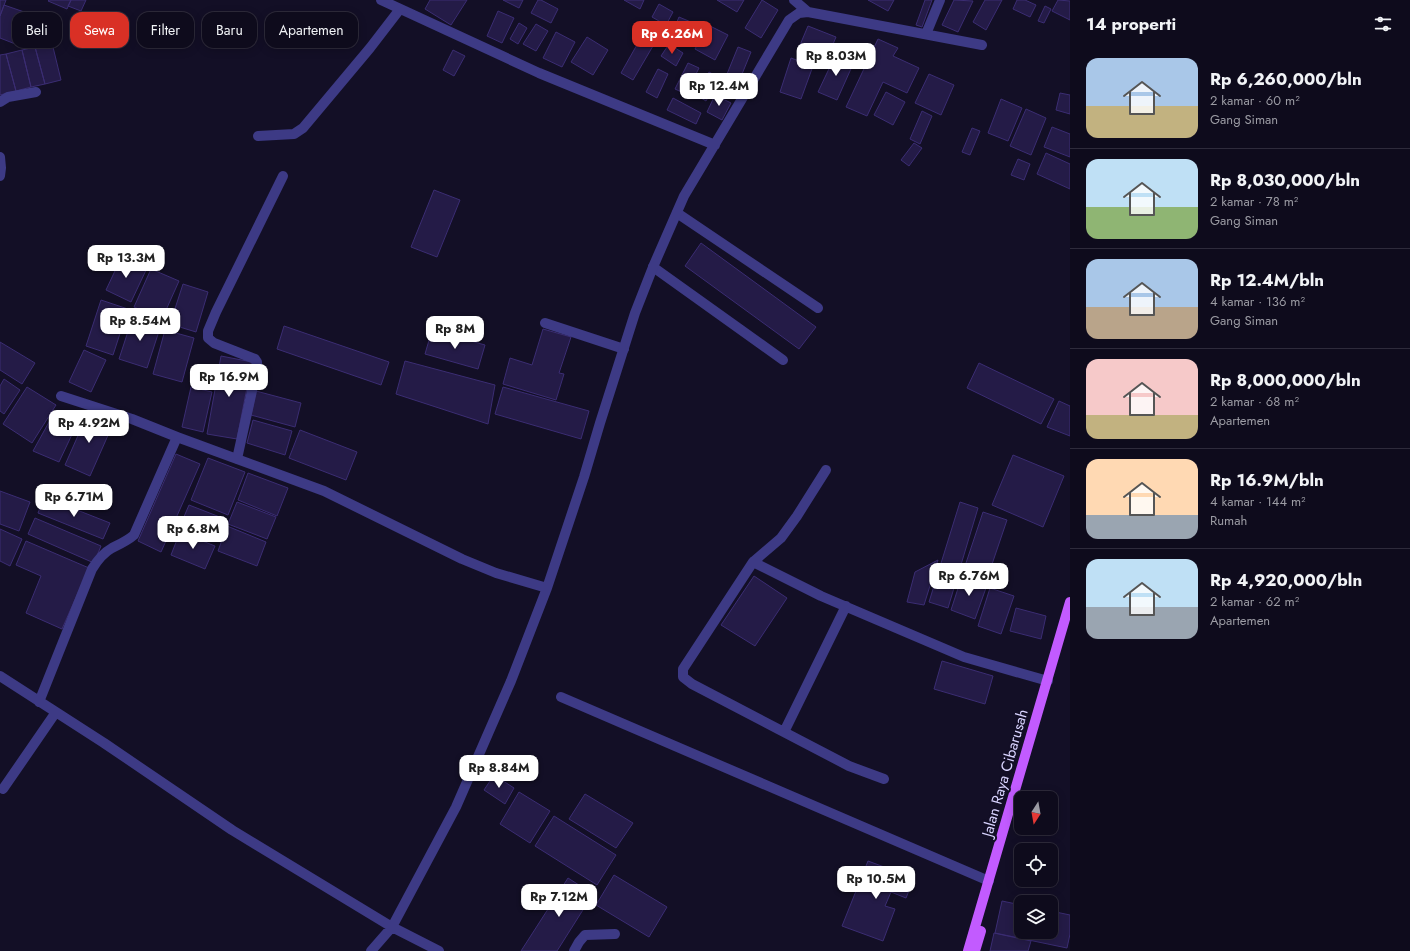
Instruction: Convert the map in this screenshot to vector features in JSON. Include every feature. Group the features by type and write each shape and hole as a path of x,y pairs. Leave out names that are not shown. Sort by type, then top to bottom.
{"main road":[{"name":"Jalan Raya Cibarusah","path":"968,951 986,904 989,881 1070,602"},
{"name":"Jalan Raya Cibarusah","path":"975,951 986,904 1070,625"}],"street":[{"path":"381,0 538,73 715,145"},
{"path":"794,0 808,12"},
{"path":"926,34 940,0"},
{"path":"258,136 294,134 303,128 370,48 400,9"},
{"path":"371,951 392,927 456,807 511,680 547,588 584,477 635,313 684,196 789,20 799,13 808,12 982,45"},
{"path":"0,102 8,97 36,92"},
{"path":"0,157 2,168 0,176"},
{"path":"237,459 257,368 257,362 254,359 214,343 208,338 207,334 216,312 283,176"},
{"path":"677,212 818,308"},
{"path":"653,267 784,360"},
{"path":"545,324 624,349"},
{"path":"61,396 132,419 324,491 462,559 496,573 547,588"},
{"path":"39,702 92,569 107,551 123,543 134,535 178,437"},
{"path":"826,470 797,516 781,538 753,562 683,669 683,677 692,684 849,766 884,779"},
{"path":"753,562 821,596 964,656 1048,681"},
{"path":"784,732 846,606"},
{"path":"0,676 104,743 232,830 392,927 439,951"},
{"path":"561,697 989,881"},
{"path":"3,789 56,712"},
{"path":"574,951 579,942 585,936 615,934"}],"building":[{"path":"0,0 6,0 0,16"},
{"path":"71,0 67,9 48,1"},
{"path":"71,0 86,0 81,11 68,6"},
{"path":"430,0 467,0 451,25 425,9"},
{"path":"503,0 523,0 519,8"},
{"path":"538,0 541,0 558,9 551,23 531,13"},
{"path":"624,0 644,0 640,9"},
{"path":"717,0 744,0 737,12"},
{"path":"762,0 778,10 761,38 745,28"},
{"path":"868,0 894,0 888,11"},
{"path":"925,0 932,0 922,27 916,25"},
{"path":"954,0 973,1 958,32 942,25"},
{"path":"985,0 1002,0 986,30 973,22"},
{"path":"1017,0 1025,0 1036,5 1030,17 1013,9"},
{"path":"1058,0 1070,1 1070,20 1052,11"},
{"path":"659,4 673,12 666,25 652,17"},
{"path":"4,5 24,12 12,12 12,43 0,38 0,16"},
{"path":"1045,6 1051,9 1044,23 1038,21"},
{"path":"498,11 514,18 502,43 487,36"},
{"path":"679,17 698,25 690,44 671,36"},
{"path":"519,23 527,28 518,44 510,39"},
{"path":"536,24 548,31 536,51 523,44"},
{"path":"708,25 728,35 715,60 695,49"},
{"path":"808,26 836,37 828,56 800,45"},
{"path":"647,27 660,34 633,80 621,73"},
{"path":"556,32 575,42 562,67 543,58"},
{"path":"587,37 608,50 593,75 571,62"},
{"path":"878,39 898,48 893,56 919,68 907,93 883,82 867,116 846,107"},
{"path":"669,44 683,53 676,66 661,56"},
{"path":"738,47 751,52 740,79 727,74"},
{"path":"35,48 53,48 61,80 45,84"},
{"path":"35,48 45,84 31,87 22,50"},
{"path":"22,50 31,87 16,91 6,54"},
{"path":"453,50 465,56 454,76 443,70"},
{"path":"6,54 16,91 0,95 0,55"},
{"path":"836,54 854,62 837,100 818,92"},
{"path":"791,58 813,66 801,99 780,92"},
{"path":"688,63 699,68 686,94 675,89"},
{"path":"658,69 668,74 657,98 646,92"},
{"path":"709,72 720,78 706,101 696,95"},
{"path":"929,74 954,85 941,115 915,103"},
{"path":"886,92 905,102 893,125 874,115"},
{"path":"1060,93 1070,95 1070,114 1056,110"},
{"path":"715,95 731,103 722,120 707,112"},
{"path":"673,98 701,113 696,124 667,110"},
{"path":"1001,99 1022,108 1008,141 988,133"},
{"path":"1026,109 1046,118 1031,155 1010,146"},
{"path":"922,111 932,116 920,144 910,139"},
{"path":"1052,127 1070,134 1070,157 1044,147"},
{"path":"972,128 980,131 970,155 962,152"},
{"path":"914,143 922,148 909,166 901,160"},
{"path":"1046,153 1070,164 1070,189 1037,174"},
{"path":"1018,159 1030,164 1024,180 1011,175"},
{"path":"434,190 460,200 437,257 411,247"},
{"path":"701,243 816,327 799,349 685,266"},
{"path":"122,256 147,268 131,302 106,290"},
{"path":"151,269 179,281 162,319 134,307"},
{"path":"183,284 208,292 196,332 170,324"},
{"path":"101,300 128,309 113,355 86,346"},
{"path":"133,316 161,325 147,368 119,359"},
{"path":"284,326 389,362 381,385 277,349"},
{"path":"543,329 571,337 559,373 564,374 556,400 503,384 510,358 532,365"},
{"path":"165,330 194,338 182,382 153,374"},
{"path":"432,330 485,345 478,369 425,354"},
{"path":"0,342 35,363 22,384 0,370"},
{"path":"84,350 106,360 91,392 69,382"},
{"path":"221,356 252,362 237,439 207,434"},
{"path":"405,361 495,385 488,424 396,394"},
{"path":"979,363 1054,399 1041,424 967,388"},
{"path":"4,379 20,390 4,414 0,411 0,386"},
{"path":"27,387 56,405 32,443 3,424"},
{"path":"191,387 212,392 203,432 182,427"},
{"path":"503,387 589,411 581,439 495,414"},
{"path":"256,391 301,403 295,427 251,415"},
{"path":"1059,401 1070,406 1070,436 1047,427"},
{"path":"54,413 76,426 59,462 33,451"},
{"path":"88,413 113,424 90,476 65,465"},
{"path":"253,420 292,431 285,455 247,443"},
{"path":"300,430 357,452 346,480 289,458"},
{"path":"176,454 200,464 161,552 138,541"},
{"path":"1013,455 1064,476 1043,527 992,505"},
{"path":"208,458 245,472 228,515 191,500"},
{"path":"248,473 288,488 277,516 238,500"},
{"path":"0,491 30,502 19,531 0,524"},
{"path":"44,497 110,523 103,539 38,513"},
{"path":"237,502 276,517 267,539 228,524"},
{"path":"960,502 978,508 948,608 929,602"},
{"path":"189,505 225,519 216,540 180,526"},
{"path":"983,512 1007,520 987,579 963,572"},
{"path":"35,518 101,546 94,563 28,534"},
{"path":"227,526 266,542 257,566 218,551"},
{"path":"0,529 22,539 10,566 0,561"},
{"path":"180,532 215,546 205,569 171,555"},
{"path":"26,541 89,568 62,629 26,613 41,576 16,565"},
{"path":"938,560 924,605 907,602 915,572"},
{"path":"754,576 787,598 755,646 721,625"},
{"path":"962,576 987,585 975,619 951,610"},
{"path":"990,588 1014,596 1001,634 978,626"},
{"path":"1016,608 1046,616 1041,639 1010,631"},
{"path":"942,661 993,676 985,704 934,689"},
{"path":"494,775 514,788 505,804 484,790"},
{"path":"519,792 550,811 530,843 500,824"},
{"path":"585,794 633,823 616,848 569,819"},
{"path":"554,816 616,855 597,885 535,846"},
{"path":"868,861 914,878 906,898 891,892 885,906 895,909 883,941 842,926"},
{"path":"614,875 667,907 649,937 596,905"},
{"path":"568,878 593,894 557,951 521,951"},
{"path":"1002,901 1014,904 1014,937 995,933"},
{"path":"1058,912 1070,915 1070,934 1067,948 1024,939 1058,939"},
{"path":"994,933 1014,937 1014,939 1031,941 1028,951 990,951"}]}
